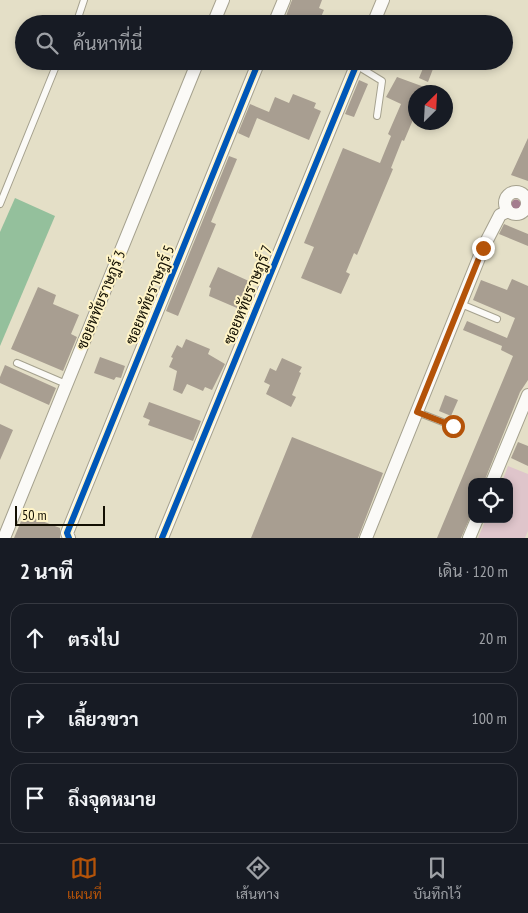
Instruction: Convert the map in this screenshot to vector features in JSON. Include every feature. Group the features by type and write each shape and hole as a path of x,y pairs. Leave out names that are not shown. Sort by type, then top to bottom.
{"street":[{"path":"217,15 223,0"},
{"path":"278,15 284,0"},
{"path":"377,15 383,0"},
{"name":"ซอยหทัยราษฎร์ 3","path":"4,538 194,70"},
{"name":"ซอยหทัยราษฎร์ 5","path":"69,538 67,533 255,70"},
{"name":"ซอยหทัยราษฎร์ 7","path":"162,538 354,70"},
{"path":"366,538 487,239 500,215 508,211 515,214 522,212 526,206 527,198"},
{"path":"494,478 528,396"},
{"path":"469,538 475,523"}],"lane":[{"path":"79,15 84,0"},
{"path":"0,204 54,70"},
{"path":"367,70 382,80 377,116"},
{"path":"461,304 497,319"},
{"path":"17,363 66,384"},
{"path":"417,412 453,426"}],"shaded area":[{"path":"15,198 55,216 0,346 0,232"},
{"path":"508,466 528,474 528,531 525,538 478,538 484,523 513,523 513,478 504,478"}],"building":[{"path":"292,0 322,0 319,8 324,10 322,15 286,15"},
{"path":"422,70 433,70 428,82 419,78"},
{"path":"397,77 419,85 408,85 409,130 404,141 402,140 391,168 393,169 357,255 354,253 346,272 350,274 341,294 301,278 314,247 304,243 343,148 380,163 391,136 388,134 401,104 386,97"},
{"path":"359,80 368,84 354,117 345,114"},
{"path":"293,94 316,103 314,108 321,111 309,140 257,118 249,138 238,133 250,104 269,112 275,97 289,103"},
{"path":"528,138 528,181 511,175"},
{"path":"229,156 237,159 211,222 216,224 178,316 166,311"},
{"path":"504,224 528,234 528,246 499,234"},
{"path":"218,267 251,282 237,308 209,296 211,288 209,287"},
{"path":"512,279 528,286 528,380 520,392 486,478 468,478 468,522 461,538 437,538 513,356 501,350 502,346 463,330 467,321 507,338 515,318 473,300 481,280 507,290"},
{"path":"38,287 56,295 53,304 79,315 71,334 77,337 63,371 11,349"},
{"path":"186,339 210,349 208,354 225,364 212,390 205,387 203,391 187,384 182,394 173,390 177,371 169,367 173,358 171,357 177,345 182,348"},
{"path":"100,357 125,366 121,378 116,377 114,380 94,373"},
{"path":"282,358 302,367 292,395 296,397 291,407 266,394 270,385 264,382 270,368 276,371"},
{"path":"5,365 56,388 49,405 0,383 0,377"},
{"path":"445,395 458,400 451,416 439,411"},
{"path":"149,402 201,421 193,441 148,425 150,420 143,417"},
{"path":"0,424 13,430 0,460"},
{"path":"292,437 383,473 358,538 251,538"},
{"path":"518,442 528,446 528,466 511,458"},
{"path":"24,514 60,528 60,538 14,538"}],"cycle path":[{"path":"69,538 67,533 255,70"},
{"path":"162,538 354,70"}],"route":[{"path":"453,426 417,412 483,248"}]}
